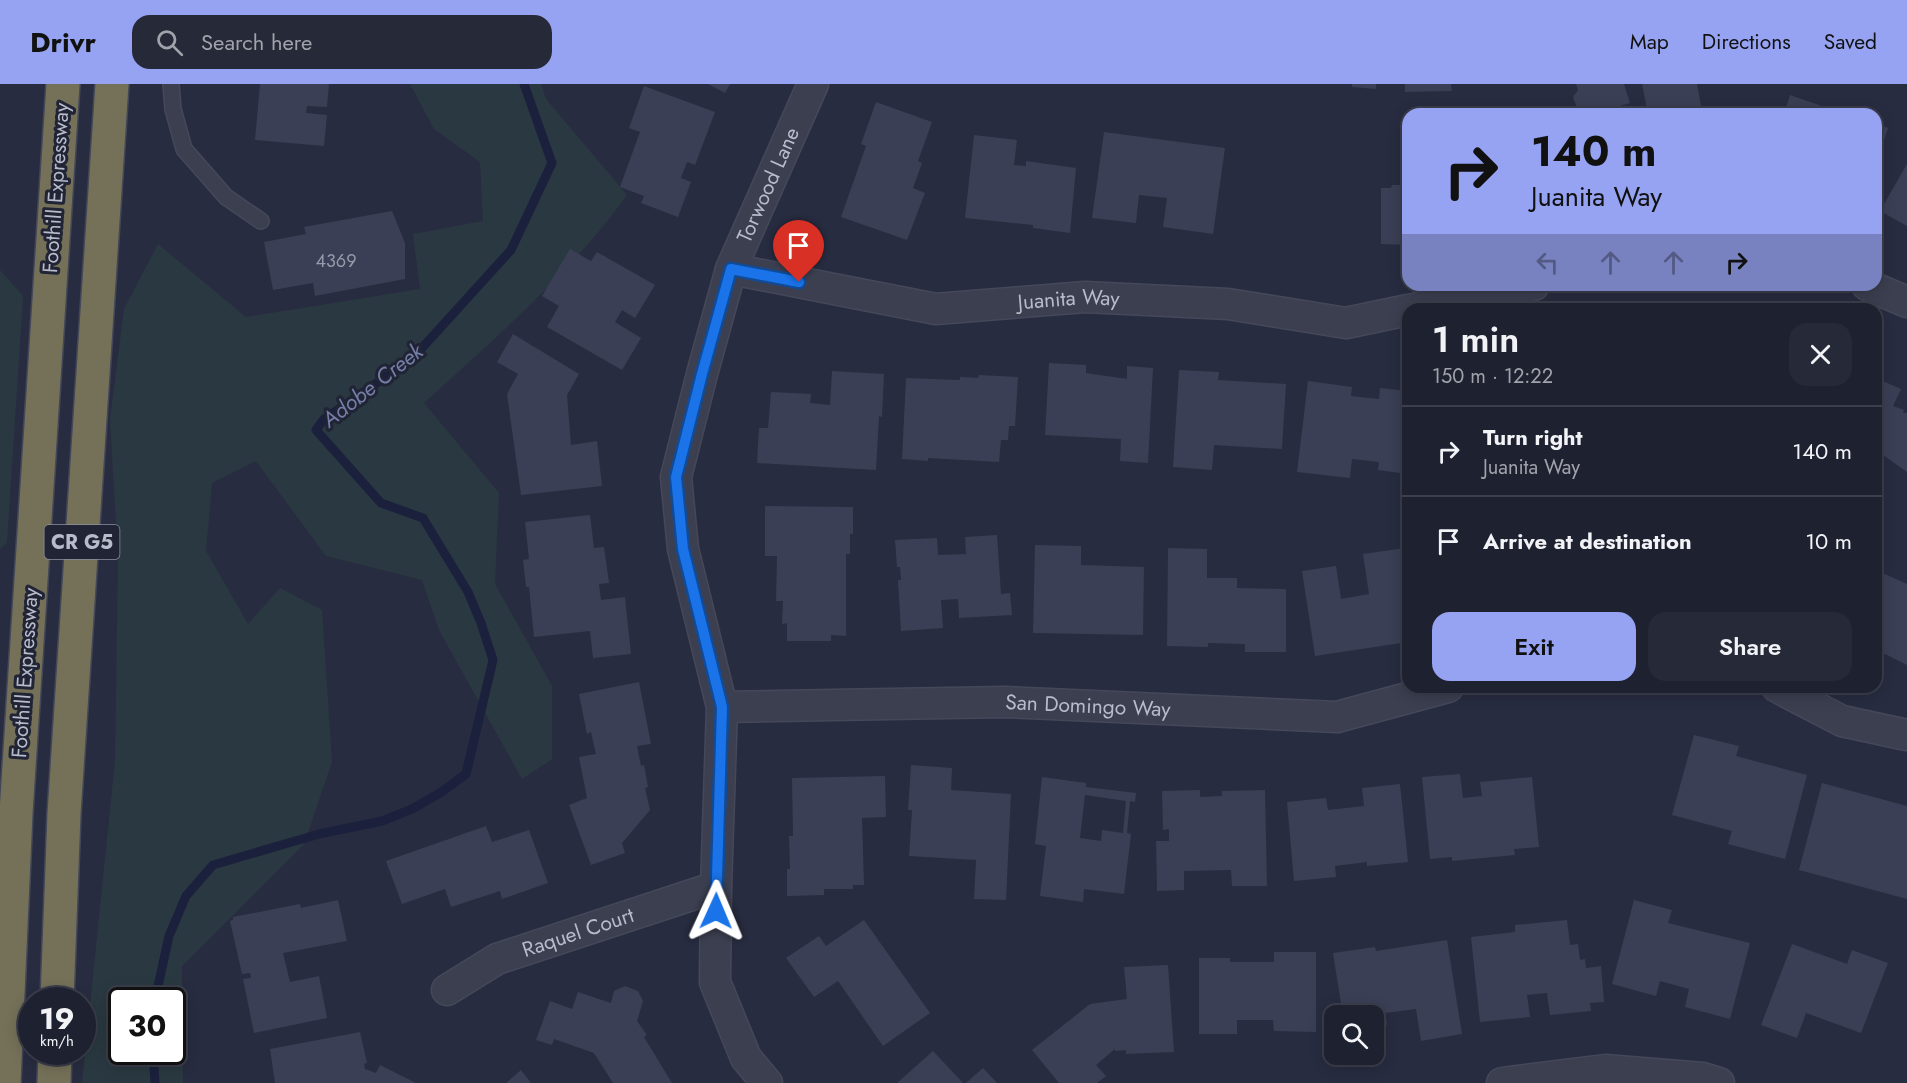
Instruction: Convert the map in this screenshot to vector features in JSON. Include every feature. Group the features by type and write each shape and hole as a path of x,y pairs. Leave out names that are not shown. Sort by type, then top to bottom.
{"highway":[{"name":"Foothill Expressway","path":"4,1083 16,813 63,84"},
{"name":"CR G5","path":"57,987 64,814 112,84"},
{"path":"54,1083 55,1065"}],"street":[{"name":"Torwood Lane","path":"767,1083 746,1058 715,982 722,707 683,549 676,477 731,269 813,84"},
{"name":"Juanita Way","path":"731,269 936,309 1085,297 1228,304 1346,323 1402,311"},
{"path":"1444,303 1504,291"},
{"path":"1881,291 1907,302"},
{"name":"San Domingo Way","path":"722,707 1005,702 1337,717 1426,693"},
{"path":"1788,693 1842,721 1907,735"},
{"name":"Raquel Court","path":"447,990 497,959 716,887"},
{"path":"1502,1083 1605,1070 1703,1078 1719,1083"}],"lane":[{"path":"171,84 173,109 184,149 226,197 261,220"}],"shaded area":[{"path":"410,84 541,84 546,99 627,195 556,279 424,403 499,493 495,584 552,686 552,759 522,779 439,630 422,580 326,556 256,461 212,483 206,551 248,624 280,588 322,610 332,762 304,844 182,966 182,987 108,987 108,1065 183,1065 183,1083 82,1083 84,1065 96,1065 96,987 92,987 115,761 118,559 110,419 124,309 158,244 246,317 420,289 413,234 483,221 480,162 434,129"},
{"path":"0,270 23,296 7,542 0,549"}],"building":[{"path":"260,84 329,84 327,107 307,106 306,113 327,115 324,146 255,140"},
{"path":"708,84 730,84 725,93"},
{"path":"1352,84 1376,84 1376,89 1352,87"},
{"path":"1405,84 1451,84 1452,91 1405,92"},
{"path":"1576,84 1624,84 1630,103 1613,108 1577,108 1573,97 1578,90"},
{"path":"1642,84 1697,84 1701,106 1719,108 1647,108"},
{"path":"644,86 715,112 695,165 687,162 681,178 691,182 678,217 641,203 644,196 620,187 640,132 629,128"},
{"path":"1790,95 1828,108 1786,108"},
{"path":"876,102 932,122 918,161 922,163 913,188 925,193 907,240 841,217 866,146 861,144"},
{"path":"1882,126 1888,128 1882,147"},
{"path":"1104,132 1225,148 1213,234 1163,227 1167,198 1139,195 1136,223 1092,218"},
{"path":"974,135 1017,140 1014,165 1026,166 1026,161 1076,168 1070,233 1033,228 1033,225 965,218"},
{"path":"1907,164 1907,226 1882,212 1882,208"},
{"path":"1392,185 1402,185 1402,245 1381,244 1381,188 1391,188"},
{"path":"392,211 405,243 405,279 315,296 313,283 273,290 264,242 306,234 304,227"},
{"path":"570,249 591,261 597,252 655,285 635,318 622,310 615,322 641,338 622,370 547,327 559,306 542,296"},
{"path":"513,334 579,374 567,395 571,445 597,441 602,486 521,495 507,394 518,374 497,362"},
{"path":"1049,363 1086,365 1086,373 1127,379 1127,366 1153,368 1148,463 1120,461 1121,439 1045,435"},
{"path":"1179,370 1219,372 1218,380 1286,384 1282,449 1214,445 1212,470 1173,467"},
{"path":"832,371 884,374 876,470 757,463 759,428 768,428 771,392 811,394 810,403 830,405"},
{"path":"979,375 1018,377 1015,426 1009,426 1008,440 1001,440 999,462 928,458 928,461 902,459 906,378 960,380 960,377 978,378"},
{"path":"1308,381 1352,387 1351,396 1379,399 1380,388 1402,390 1402,473 1378,470 1379,462 1352,459 1350,478 1297,472"},
{"path":"1882,381 1901,389 1893,406 1907,413 1907,472 1883,455 1882,457"},
{"path":"765,506 853,507 853,534 850,534 850,554 846,554 846,636 831,635 831,641 787,641 787,623 782,624 783,601 776,601 777,556 765,556"},
{"path":"590,515 594,548 604,547 609,583 599,584 601,600 625,597 631,654 593,658 590,631 534,637 529,587 526,587 523,560 529,559 525,522"},
{"path":"997,535 1001,594 1010,593 1012,615 959,618 958,599 941,600 943,628 901,631 898,580 901,580 900,567 897,567 895,540 937,538 938,555 966,554 965,537"},
{"path":"1035,545 1081,546 1081,565 1144,567 1143,635 1033,633"},
{"path":"1168,548 1207,549 1207,578 1237,578 1237,588 1286,589 1286,652 1245,652 1245,644 1208,643 1208,647 1167,646"},
{"path":"1402,548 1402,643 1315,656 1302,571 1336,566 1341,599 1369,594 1363,554"},
{"path":"1882,573 1907,584 1907,665 1882,652"},
{"path":"639,682 651,744 637,746 641,766 644,765 648,787 645,788 650,810 622,843 625,853 591,865 569,805 587,798 579,757 596,754 591,732 587,734 579,694"},
{"path":"1694,735 1739,746 1736,756 1807,775 1785,859 1728,844 1732,831 1672,815"},
{"path":"911,765 952,768 951,790 1011,794 1006,900 974,899 976,860 909,856 912,810 908,810"},
{"path":"1460,774 1463,798 1482,796 1480,782 1532,777 1539,847 1514,849 1515,855 1452,861 1452,857 1430,859 1422,777"},
{"path":"885,776 886,817 862,818 864,885 853,885 853,889 824,889 824,895 787,896 787,869 790,869 789,836 793,836 792,778"},
{"path":"1042,777 1086,783 1086,787 1136,793 1135,802 1130,801 1127,833 1131,834 1124,894 1084,889 1083,902 1040,896 1046,846 1035,844","holes":["1085,795 1126,801 1123,833 1102,830 1101,841 1080,838"]},
{"path":"1822,783 1907,806 1907,899 1799,870"},
{"path":"1400,784 1408,862 1367,866 1367,862 1335,866 1336,877 1294,881 1287,802 1326,798 1328,810 1364,806 1362,788"},
{"path":"1200,790 1200,797 1222,796 1222,791 1265,790 1267,886 1232,886 1231,870 1184,871 1184,890 1157,891 1156,841 1169,841 1169,829 1163,830 1162,791"},
{"path":"486,826 492,842 529,830 548,883 502,899 500,891 451,907 445,889 402,904 386,861"},
{"path":"338,900 347,941 283,953 290,982 319,976 327,1018 254,1033 243,979 251,978 250,973 242,974 230,921 233,917 300,904 301,908"},
{"path":"1634,900 1672,910 1668,923 1750,943 1730,1019 1685,1007 1689,989 1660,981 1656,996 1612,984"},
{"path":"864,920 930,1013 883,1046 838,981 814,997 786,958 819,936 826,946"},
{"path":"1567,920 1570,945 1578,944 1580,960 1585,959 1586,968 1601,966 1604,1002 1590,1003 1591,1011 1550,1015 1547,993 1527,995 1530,1017 1480,1022 1471,937 1515,932 1515,925"},
{"path":"1447,940 1462,1034 1421,1041 1416,1009 1385,1013 1387,1025 1384,1025 1384,1005 1341,1005 1333,953 1375,947 1376,951"},
{"path":"1792,944 1847,964 1852,950 1888,963 1861,1033 1806,1013 1797,1038 1761,1025"},
{"path":"1274,952 1316,952 1316,1032 1274,1031 1273,1020 1237,1020 1237,1034 1199,1034 1199,958 1230,958 1230,962 1274,962"},
{"path":"1168,965 1174,1052 1126,1054 1126,1050 1115,1051 1115,1049 1096,1065 1106,1076 1097,1083 1059,1083 1032,1050 1090,1004 1127,999 1124,967"},
{"path":"625,986 638,991 643,1001 637,1021 647,1035 644,1037 672,1083 613,1083 594,1053 554,1039 552,1045 536,1040 550,1001 572,1009 578,992 611,1003 614,991"},
{"path":"360,1032 367,1063 364,1064 365,1069 376,1073 380,1065 416,1083 275,1083 270,1049"},
{"path":"933,1051 963,1083 897,1083"},
{"path":"983,1068 997,1083 966,1083"},
{"path":"521,1070 531,1083 506,1083"}],"waterway":[{"name":"Adobe Creek","path":"158,987 169,936 186,896 213,865 319,834 382,821 412,809 440,793 466,774 493,660 468,592 423,518 381,503 316,430 324,419 412,359 511,250 552,163 524,84"},
{"name":"Adobe Creek","path":"154,1065 155,1083"}],"route":[{"path":"716,911 722,707 683,549 676,477 731,269 799,282"}]}
